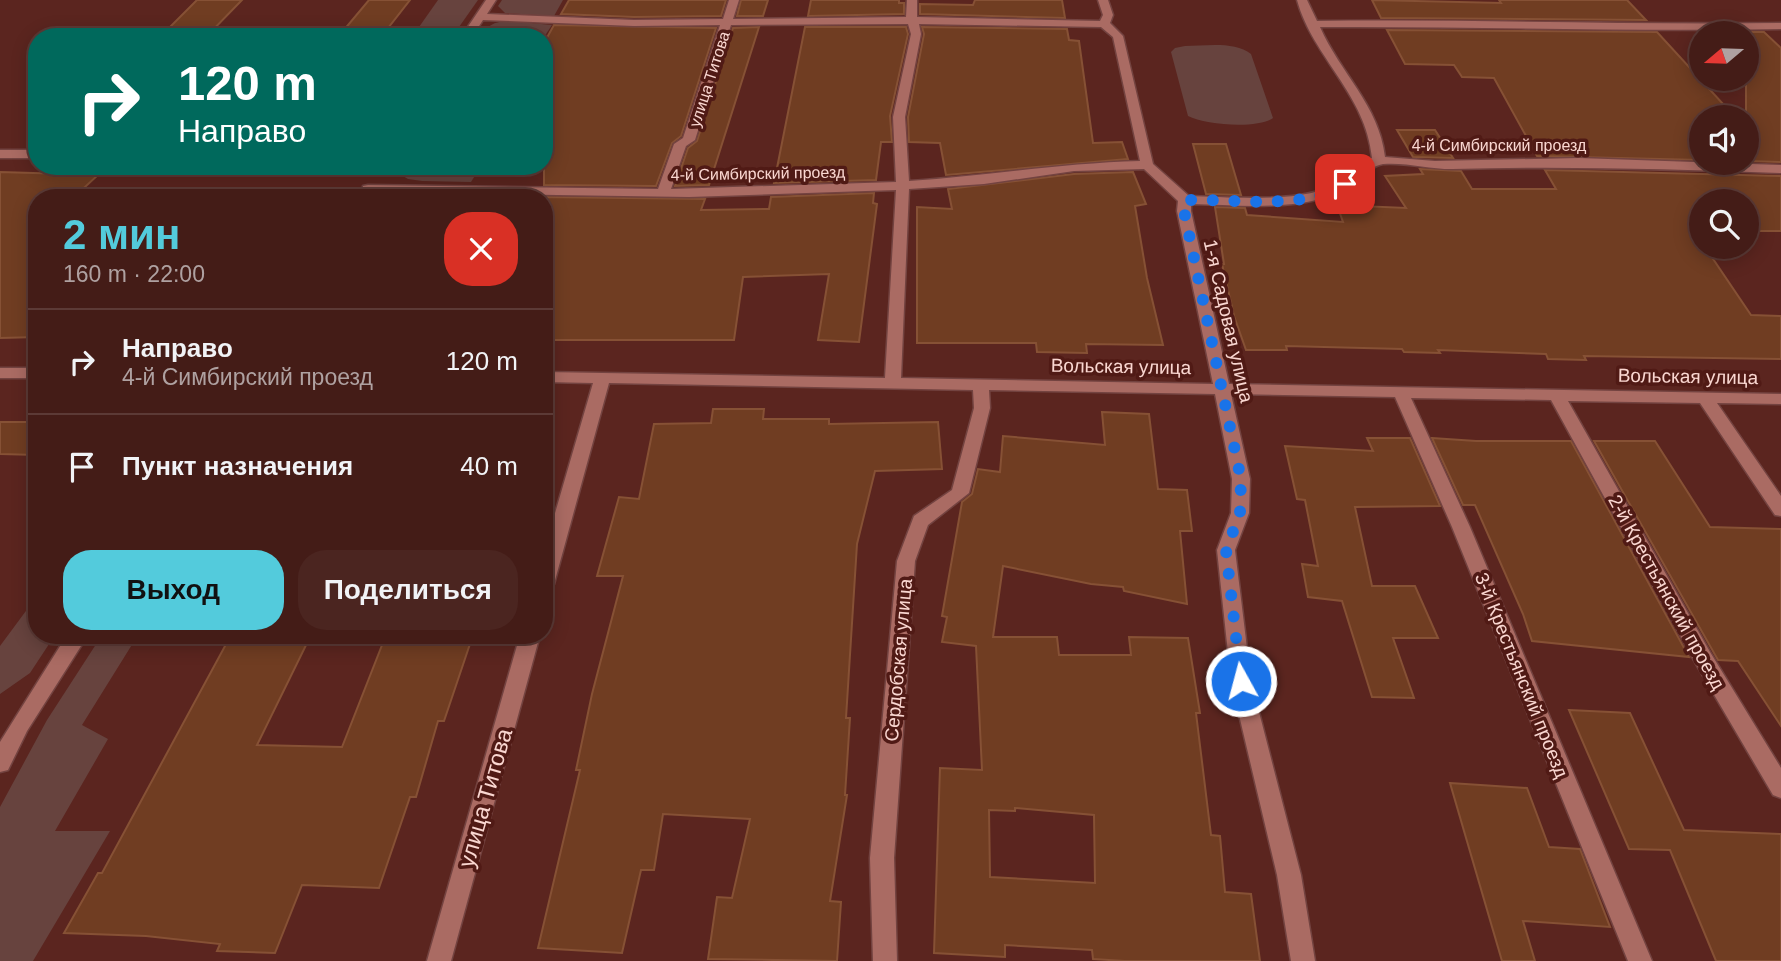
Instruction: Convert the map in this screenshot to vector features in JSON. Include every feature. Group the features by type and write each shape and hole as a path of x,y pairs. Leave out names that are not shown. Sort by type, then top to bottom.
{"street":[{"path":"472,28 491,0"},
{"name":"улица Титова","path":"663,192 680,144 689,140 734,0"},
{"path":"893,382 901,184 899,117 916,34 911,21 912,0"},
{"path":"1103,0 1108,15 1104,24"},
{"path":"479,17 573,22 911,21 1104,24 1118,36 1147,165 1185,200 1259,202 1321,195 1345,184 1363,168 1379,160 1379,149 1363,104 1318,35 1314,23 1305,13 1302,0"},
{"path":"1314,23 1660,28 1781,26"},
{"path":"0,154 28,155"},
{"name":"4-й Симбирский проезд","path":"1379,160 1435,165 1579,162 1775,169"},
{"name":"4-й Симбирский проезд","path":"553,192 872,188 984,180 1074,167 1147,165"},
{"path":"1775,169 1781,182"},
{"name":"1-я Садовая улица","path":"1185,200 1184,211 1241,479 1240,513 1226,550 1241,681 1289,876 1303,961"},
{"path":"0,373 28,373"},
{"name":"Вольская улица","path":"553,377 1781,398"},
{"path":"553,552 603,377"},
{"name":"Сердобская улица","path":"885,961 882,858 906,561 920,521 960,493 982,408 982,384"},
{"name":"3-й Крестьянский проезд","path":"1400,391 1461,527 1640,961"},
{"name":"2-й Крестьянский проезд","path":"1556,394 1703,658 1781,788"},
{"path":"1704,397 1781,510"},
{"path":"0,762 10,725 71,644"},
{"name":"улица Титова","path":"439,961 527,644"}],"shaded area":[{"path":"438,0 478,0 458,28 418,28"},
{"path":"502,0 563,0 554,16 505,13 498,6"},
{"path":"498,22 552,25 550,28 487,28"},
{"path":"1237,47 1251,54 1273,118 1244,125 1206,122 1188,116 1171,52 1175,48"},
{"path":"401,175 475,175 471,182 408,179"},
{"path":"28,608 28,644 49,644 30,673 0,694 0,646"},
{"path":"96,644 132,644 82,725 108,739 55,831 110,831 33,961 0,961 0,807 47,720"}],"building":[{"path":"197,0 242,0 215,28 169,28"},
{"path":"369,0 410,0 388,28 346,28"},
{"path":"569,0 726,0 721,16 634,17 561,14"},
{"path":"741,0 768,0 763,16 737,16"},
{"path":"811,0 899,0 899,3 904,3 904,14 808,16"},
{"path":"975,0 1062,0 1065,18 920,14 920,4 973,5"},
{"path":"1372,0 1501,3 1499,0 1627,0 1646,20 1381,18"},
{"path":"554,25 716,28 681,136 672,143 656,186 544,185 544,175 553,175"},
{"path":"759,27 709,185 675,186 688,148 697,141 733,28"},
{"path":"805,27 906,27 908,34 890,116 892,142 881,142 876,180 774,183"},
{"path":"922,27 1067,29 1069,40 1079,41 1093,143 1122,142 1128,159 946,175 940,143 909,142 908,117 924,34"},
{"path":"1387,30 1657,32 1689,67 1689,91 1711,91 1724,105 1689,105 1689,160 1537,156 1494,78 1462,77 1454,65 1405,64"},
{"path":"1759,32 1764,32 1781,48 1781,162 1759,161 1759,105 1746,105 1746,91 1759,91"},
{"path":"1397,130 1435,130 1453,158 1413,157"},
{"path":"1193,144 1226,144 1241,195 1206,194"},
{"path":"1420,169 1461,171 1472,189 1556,189 1545,170 1781,176 1781,231 1759,231 1759,189 1689,189 1689,259 1713,259 1751,315 1781,316 1781,359 1584,356 1586,360 1548,359 1546,354 1438,350 1440,353 1404,352 1402,349 1286,346 1287,350 1246,350 1234,316 1222,264 1215,207 1245,208 1247,215 1343,222 1337,205 1406,208 1385,176 1423,174"},
{"path":"0,172 28,173 28,175 98,175 83,189 28,189 28,337 0,338"},
{"path":"1133,172 1146,204 1135,206 1147,278 1163,345 1086,344 1087,353 1037,352 1036,343 917,343 917,207 952,209 948,189 1074,174"},
{"path":"874,193 873,203 877,204 859,342 818,340 829,274 743,277 734,340 553,340 553,197 705,199 701,210 769,209 771,197"},
{"path":"713,409 764,409 763,419 829,419 829,424 938,422 942,469 875,471 857,544 846,718 850,718 847,795 830,901 841,902 837,961 708,959 717,897 732,898 750,819 663,814 654,870 641,870 622,953 538,948 580,770 576,770 592,694 623,576 597,576 619,497 639,499 654,424 711,423"},
{"path":"1102,412 1149,414 1158,489 1187,490 1192,531 1180,531 1187,604 1124,591 1123,587 1091,584 1003,566 993,637 1057,637 1059,655 1131,655 1129,637 1188,638 1200,713 1196,713 1211,835 1220,836 1225,892 1251,894 1260,961 1093,959 1092,950 1005,945 1005,957 934,953 940,768 982,770 976,646 942,642 947,617 942,616 962,502 972,494 978,469 1000,472 1003,436 1105,445","holes":["1015,808 1094,815 1095,883 990,877 989,810 1015,811"]},
{"path":"0,422 28,422 28,455 0,454"},
{"path":"1367,438 1410,438 1440,506 1355,507 1372,586 1415,586 1438,638 1393,638 1414,698 1372,697 1342,601 1308,597 1302,564 1318,566 1305,500 1297,499 1285,446 1373,451"},
{"path":"1432,438 1571,441 1689,657 1532,641 1523,614 1475,505 1463,505"},
{"path":"1594,441 1655,441 1710,527 1781,529 1781,726 1738,661 1718,660"},
{"path":"226,644 307,644 257,745 342,747 382,644 470,644 444,721 438,721 416,797 410,797 379,888 302,885 275,953 217,951 220,944 146,936 64,933 98,873 102,873"},
{"path":"1569,710 1630,713 1684,830 1781,834 1781,961 1716,961 1670,850 1629,849"},
{"path":"1450,783 1527,788 1549,847 1580,849 1610,927 1523,921 1535,961 1502,961"}],"route":[{"path":"1241,681 1226,550 1240,513 1241,479 1184,211 1185,200 1259,202 1300,198 1321,195 1345,184"}]}
